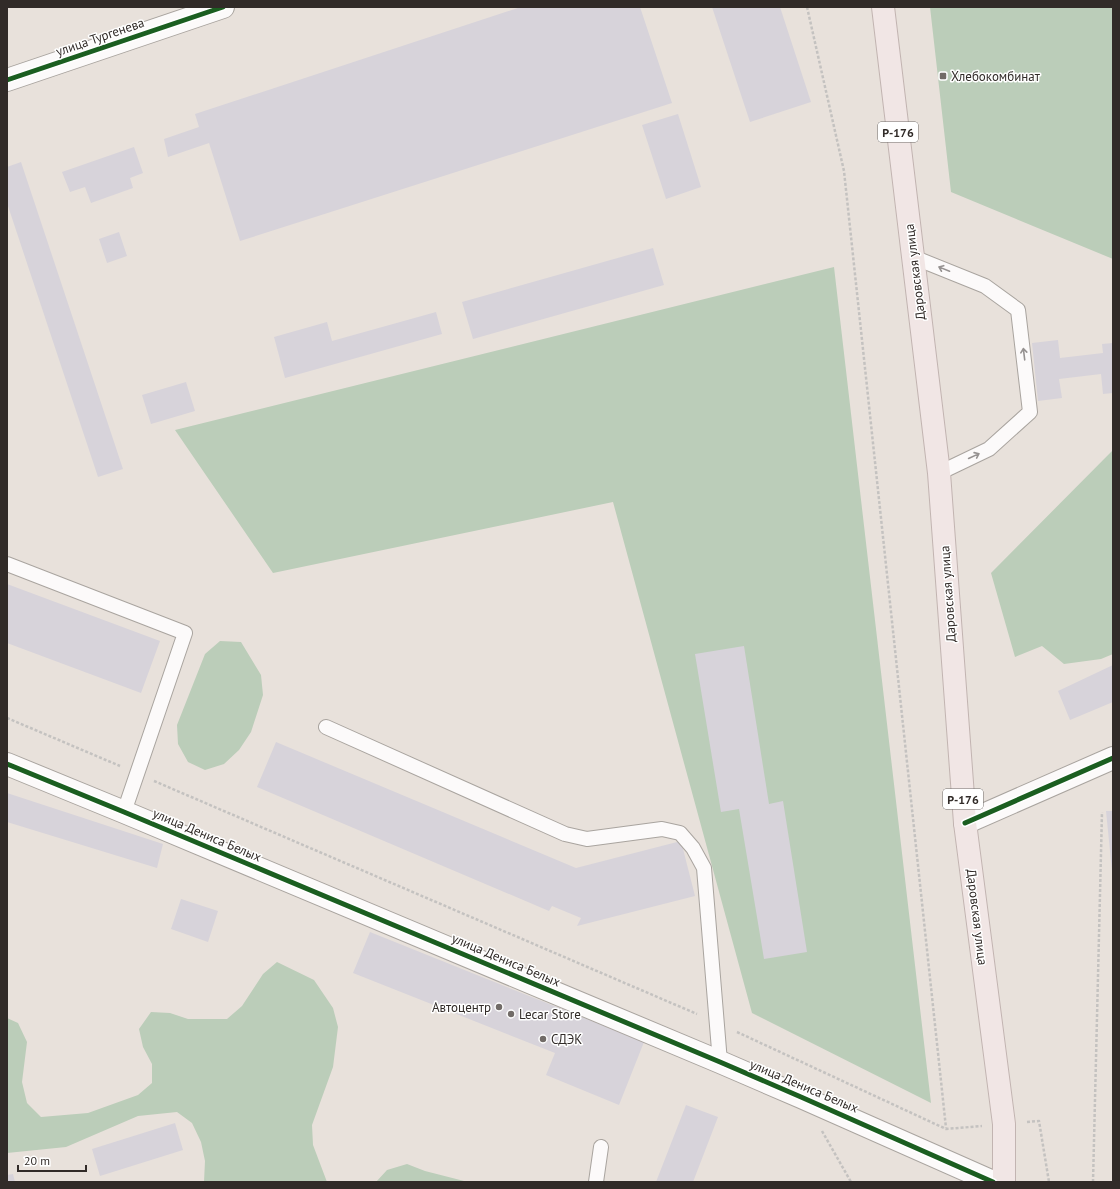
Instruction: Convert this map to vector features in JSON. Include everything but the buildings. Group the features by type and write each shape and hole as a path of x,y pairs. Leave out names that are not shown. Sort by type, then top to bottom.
{"highway":[{"name":"Даровская улица","path":"883,7 939,473 965,823 1004,1124 1004,1182"}],"street":[{"name":"улица Тургенева","path":"7,80 224,7"},
{"path":"965,823 1113,758"},
{"name":"улица Дениса Белых","path":"7,764 801,1096 993,1182"}],"lane":[{"path":"913,257 985,286 1018,310 1030,412 989,449 939,473"},
{"path":"7,564 185,633 124,812"},
{"path":"326,728 565,834 587,839 662,829 680,833 693,848 704,868 720,1062"},
{"path":"596,1182 601,1147"}],"path":[{"path":"7,718 717,1023 946,1129 844,171 806,7"},
{"path":"1093,1182 1102,812"},
{"path":"1039,1122 1050,1182"},
{"path":"820,1129 851,1182"}],"green space":[{"path":"930,7 1113,7 1113,259 951,192"},
{"path":"834,267 931,1103 752,1013 613,502 273,573 175,430"},
{"path":"1113,450 1113,654 1101,659 1064,664 1042,646 1015,657 991,573"},
{"path":"220,641 241,642 261,675 263,695 251,732 239,750 224,764 205,770 188,762 178,744 177,725 205,654"},
{"path":"277,962 314,980 333,1008 338,1027 333,1067 312,1125 313,1145 327,1182 204,1182 205,1161 201,1142 192,1123 177,1112 138,1116 66,1147 7,1153 7,1018 18,1023 27,1042 22,1082 27,1103 41,1117 88,1113 138,1095 152,1083 152,1064 143,1047 139,1029 151,1012 170,1013 188,1019 227,1019 242,1006 263,974"},
{"path":"407,1164 425,1171 468,1182 376,1182 387,1170"}],"cycle path":[{"path":"7,80 223,7"},
{"path":"965,823 1113,758"},
{"path":"7,764 720,1062 993,1182"}],"place":[{"name":"Хлебокомбинат","path":"943,76"},
{"name":"Автоцентр","path":"499,1007"},
{"name":"Lecar Store","path":"511,1014"},
{"name":"СДЭК","path":"543,1039"}]}
